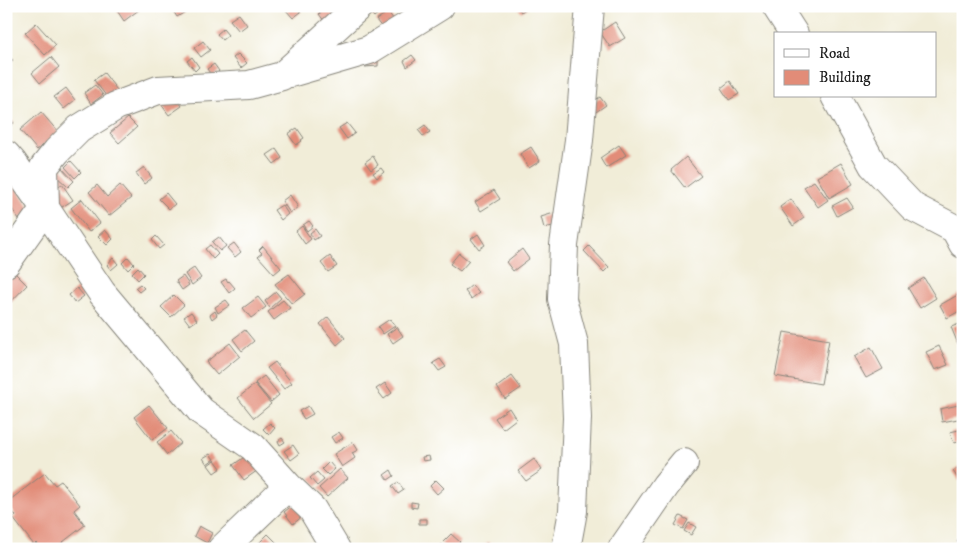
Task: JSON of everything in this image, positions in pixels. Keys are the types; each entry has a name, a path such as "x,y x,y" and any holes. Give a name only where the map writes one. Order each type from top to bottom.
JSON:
{"street":[{"path":"282,76 359,6"},
{"path":"6,263 45,208 44,166 79,129 116,106 158,90 249,85 369,50 440,6"},
{"path":"566,549 573,511 577,418 574,344 562,299 564,245 579,140 590,6"},
{"path":"776,6 793,32"},
{"path":"836,98 873,165 913,208 956,229 963,244"},
{"path":"6,155 45,208 102,293 201,411 253,447 288,486 312,509 336,549"},
{"path":"626,548 666,485 684,463"},
{"path":"222,549 288,486"}],"building":[{"path":"114,6 138,6 140,9 124,21"},
{"path":"170,6 182,6 185,12 177,17"},
{"path":"288,6 296,6 301,12 293,18 285,9"},
{"path":"370,6 384,6 385,8 374,17 367,9"},
{"path":"517,6 530,6 521,12"},
{"path":"328,7 336,18 327,25 319,14"},
{"path":"388,12 394,20 383,29 376,20"},
{"path":"239,14 247,25 239,31 230,20"},
{"path":"615,22 625,38 610,47 600,32"},
{"path":"36,23 56,45 45,55 25,33"},
{"path":"223,29 228,35 222,40 217,34"},
{"path":"203,41 210,50 201,57 194,48"},
{"path":"6,53 13,60 6,66"},
{"path":"238,54 247,63 241,68 233,58"},
{"path":"412,55 416,60 407,67 404,61"},
{"path":"378,56 378,66 365,67 365,57"},
{"path":"51,57 59,67 40,83 32,73"},
{"path":"192,57 199,67 195,71 187,61"},
{"path":"214,64 219,71 213,77 207,69"},
{"path":"104,73 117,90 107,97 94,80"},
{"path":"730,81 739,94 729,100 721,88"},
{"path":"95,85 103,95 91,104 84,93"},
{"path":"66,88 75,100 64,109 54,97"},
{"path":"174,95 182,106 169,115 161,104"},
{"path":"600,97 606,105 593,114 587,105"},
{"path":"6,100 12,107 6,112"},
{"path":"41,112 59,133 37,150 20,130"},
{"path":"6,114 14,123 6,129"},
{"path":"128,118 137,127 119,143 110,133"},
{"path":"347,123 355,133 347,139 339,128"},
{"path":"425,125 430,132 423,136 418,130"},
{"path":"297,128 304,138 296,145 288,134"},
{"path":"619,145 626,155 606,168 600,158"},
{"path":"531,147 540,161 529,168 520,154"},
{"path":"276,149 282,158 274,164 267,155"},
{"path":"373,156 378,165 371,170 365,162"},
{"path":"686,157 701,176 685,188 671,170"},
{"path":"71,161 81,172 75,178 65,167"},
{"path":"841,163 853,184 829,198 817,177"},
{"path":"61,167 74,181 68,187 54,174"},
{"path":"144,167 152,178 144,184 136,173"},
{"path":"381,168 384,172 377,178 373,173"},
{"path":"814,181 828,200 818,207 804,187"},
{"path":"13,182 31,210 19,219 6,200 6,187"},
{"path":"62,184 73,200 59,209 48,193"},
{"path":"97,185 107,197 120,185 131,198 109,216 89,192"},
{"path":"494,190 500,199 481,211 475,202"},
{"path":"166,193 175,204 169,209 159,199"},
{"path":"290,195 298,207 290,213 282,201"},
{"path":"847,198 853,207 837,216 832,206"},
{"path":"82,199 100,223 89,232 71,208"},
{"path":"791,199 804,218 793,226 780,207"},
{"path":"282,205 288,214 281,220 274,210"},
{"path":"554,213 557,225 544,228 541,217"},
{"path":"309,221 313,226 307,231 303,225"},
{"path":"302,226 311,239 305,244 296,231"},
{"path":"315,229 320,236 314,240 310,233"},
{"path":"105,230 113,239 107,245 98,236"},
{"path":"478,234 485,245 479,249 471,239"},
{"path":"156,236 164,245 159,249 152,240"},
{"path":"219,237 226,246 220,251 212,242"},
{"path":"234,243 241,252 235,257 227,248"},
{"path":"210,245 218,254 213,259 205,249"},
{"path":"263,246 281,268 274,274 258,256 262,253 259,250"},
{"path":"589,246 609,267 604,272 584,251"},
{"path":"522,249 529,259 513,271 506,262"},
{"path":"459,253 469,261 460,271 450,264"},
{"path":"330,256 337,266 328,272 321,263"},
{"path":"128,257 134,264 128,270 122,263"},
{"path":"113,258 118,264 111,270 107,265"},
{"path":"138,267 144,274 138,280 132,273"},
{"path":"194,268 201,278 192,285 185,274"},
{"path":"14,272 27,285 6,307 6,280"},
{"path":"289,274 305,294 292,304 275,284"},
{"path":"183,276 189,285 182,290 176,281"},
{"path":"924,278 936,298 920,308 908,288"},
{"path":"226,279 235,288 229,293 221,282"},
{"path":"140,284 144,288 139,292 135,288"},
{"path":"472,285 479,293 471,299 465,291"},
{"path":"77,288 84,296 75,303 69,295"},
{"path":"276,292 281,298 270,308 265,301"},
{"path":"963,292 963,309 947,318 940,305"},
{"path":"174,295 184,305 171,317 161,307"},
{"path":"258,297 266,307 251,318 243,308"},
{"path":"226,300 230,305 218,313 215,307"},
{"path":"283,300 290,308 274,320 268,312"},
{"path":"215,311 217,315 212,319 210,315"},
{"path":"191,312 197,320 190,325 184,317"},
{"path":"328,317 345,338 337,345 320,324"},
{"path":"390,319 395,326 383,334 378,327"},
{"path":"962,323 963,342 958,344 951,327"},
{"path":"397,327 403,336 393,343 387,334"},
{"path":"245,330 254,341 242,351 233,339"},
{"path":"784,332 829,340 821,384 775,376"},
{"path":"230,343 240,356 217,375 206,362"},
{"path":"939,346 948,365 935,370 926,352"},
{"path":"871,347 883,369 866,378 854,357"},
{"path":"440,359 446,367 439,371 433,363"},
{"path":"275,362 292,383 284,389 267,368"},
{"path":"264,376 279,395 271,402 255,383"},
{"path":"512,376 521,388 505,399 497,387"},
{"path":"385,383 392,393 384,399 376,389"},
{"path":"255,384 271,404 254,418 238,398"},
{"path":"963,404 963,418 942,422 940,409"},
{"path":"149,405 168,428 152,440 134,417"},
{"path":"308,406 313,414 304,419 299,411"},
{"path":"509,408 516,419 503,429 495,418"},
{"path":"270,423 275,428 269,435 263,429"},
{"path":"963,429 963,441 954,443 950,432"},
{"path":"171,431 181,443 167,455 157,442"},
{"path":"339,432 343,438 335,443 331,437"},
{"path":"282,438 285,442 280,445 278,441"},
{"path":"353,442 358,450 352,453 355,458 342,467 334,454"},
{"path":"293,445 299,454 291,460 284,451"},
{"path":"250,453 261,468 244,480 233,465"},
{"path":"210,454 214,459 207,464 203,458"},
{"path":"429,456 430,460 423,461 422,457"},
{"path":"534,459 542,470 526,481 518,471"},
{"path":"215,460 221,468 214,473 208,465"},
{"path":"329,462 335,469 328,475 322,469"},
{"path":"962,465 963,478 959,480 953,471"},
{"path":"340,469 348,478 327,497 319,488"},
{"path":"391,470 394,476 388,480 384,475"},
{"path":"317,472 324,480 317,486 310,478"},
{"path":"45,473 55,485 61,481 80,505 74,510 85,525 54,549 41,549 36,543 34,545 13,518 16,516 6,503"},
{"path":"436,480 444,488 437,494 430,486"},
{"path":"398,482 404,490 398,494 392,486"},
{"path":"411,502 418,503 417,508 411,507"},
{"path":"294,504 303,516 293,524 284,512"},
{"path":"680,516 688,520 683,529 675,525"},
{"path":"419,519 427,519 427,524 419,524"},
{"path":"689,523 696,527 691,535 684,531"},
{"path":"199,526 212,533 207,543 194,536"},
{"path":"268,534 277,543 272,549 265,549 259,543"},
{"path":"451,534 460,542 454,549 447,549 441,544"},
{"path":"963,538 963,549 961,549 957,541"},
{"path":"488,542 495,549 481,549"}]}
